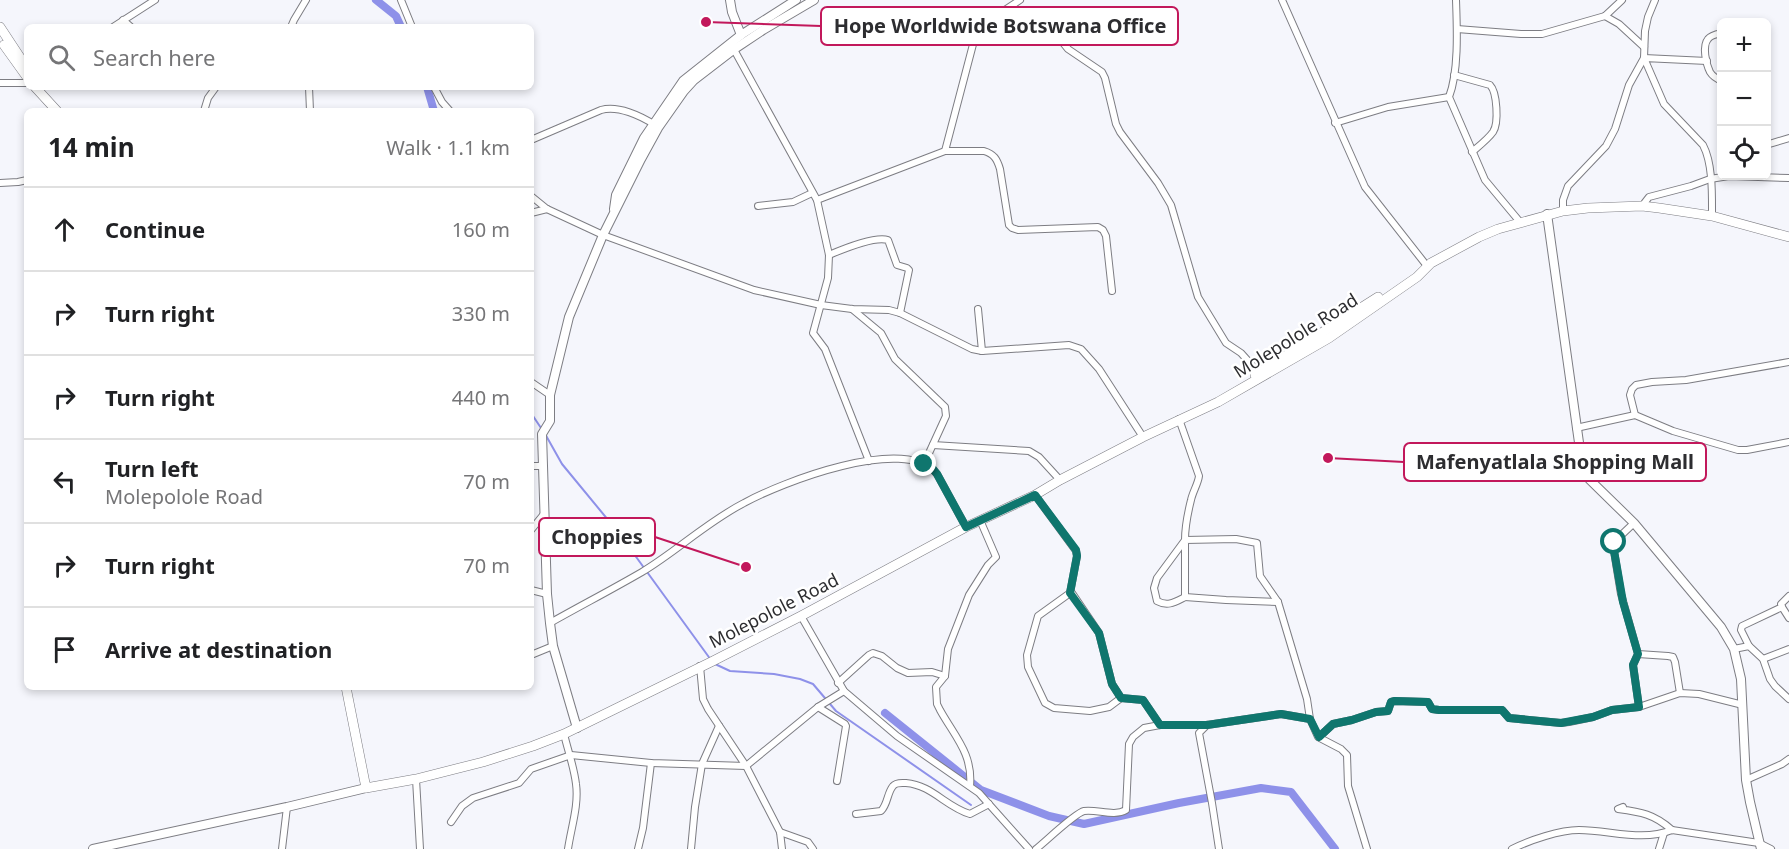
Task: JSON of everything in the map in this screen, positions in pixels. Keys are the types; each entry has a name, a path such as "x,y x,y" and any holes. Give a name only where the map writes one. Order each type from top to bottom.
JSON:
{"main road":[{"path":"0,27 24,63"},
{"path":"0,38 24,73"},
{"path":"38,90 54,108"},
{"path":"45,90 61,108"},
{"name":"Molepolole Road","path":"1179,420 1190,411 1259,373 1414,272 1479,237 1520,222 1563,211 1642,206 1712,216 1789,237"},
{"name":"Molepolole Road","path":"366,788 416,779 512,754 577,728 801,616 966,527 1035,495 1143,437 1218,402 1329,338 1417,277 1425,268"},
{"path":"347,690 366,788"}],"street":[{"path":"117,24 155,0"},
{"path":"292,24 306,0"},
{"path":"401,0 411,24"},
{"path":"730,0 741,35"},
{"path":"732,47 741,35 792,3 814,0"},
{"path":"945,151 976,33 982,25 1020,0"},
{"path":"1282,0 1365,187 1425,268"},
{"path":"1456,0 1454,84 1449,97 1485,180 1520,222"},
{"path":"1457,29 1542,34 1605,16 1622,0"},
{"path":"1655,0 1648,17 1644,58 1664,104 1707,152 1712,192 1712,216"},
{"path":"577,728 553,646 550,623 542,434 550,421 550,395 569,316 603,235 656,126 689,85 732,47 792,3"},
{"path":"1605,16 1619,24 1644,47"},
{"path":"123,20 128,24"},
{"path":"1051,28 1068,49 1102,72 1120,132 1158,183 1171,205 1198,297 1226,343 1240,353 1259,373"},
{"path":"1717,35 1707,40 1705,46 1710,72 1717,79"},
{"path":"732,47 817,200 829,255 828,278 813,333 825,349 869,461"},
{"path":"1644,58 1707,61"},
{"path":"1563,211 1563,200 1568,186 1601,152 1610,139 1629,85 1644,58"},
{"path":"1454,75 1490,85 1496,94 1495,127 1472,152"},
{"path":"0,84 24,83"},
{"path":"205,108 214,90"},
{"path":"309,90 310,108"},
{"path":"436,90 447,108"},
{"path":"1335,123 1388,107 1449,97"},
{"path":"534,139 609,108 628,112 656,126"},
{"path":"1771,144 1789,138"},
{"path":"817,200 945,151 984,151 993,155 1000,168 1008,222 1012,228 1018,230 1092,226 1103,230 1106,236 1112,291"},
{"path":"1771,177 1789,178"},
{"path":"1642,206 1649,197 1717,178"},
{"path":"0,183 24,181"},
{"path":"758,206 793,202 812,193"},
{"path":"534,198 547,209 603,235 754,290 821,305 884,310 900,314 972,349 982,351 1069,345 1081,349 1099,369 1143,437"},
{"path":"534,212 547,209"},
{"path":"1547,214 1580,456 1585,473 1634,523 1721,627 1734,649 1742,678 1746,780 1760,846"},
{"path":"829,255 875,239 888,240 897,265 909,270 900,314"},
{"path":"852,309 881,333 895,359 945,407 946,416 924,464"},
{"path":"978,309 982,351"},
{"path":"1635,415 1630,395 1636,386 1652,382 1686,380 1789,362"},
{"path":"534,384 550,395"},
{"path":"1576,428 1635,415 1672,431 1738,450 1789,442"},
{"path":"1179,420 1199,476 1191,499 1185,540 1185,597"},
{"path":"933,445 1029,452 1039,457 1060,480"},
{"path":"550,623 643,571 744,502 808,475 869,461 907,459 924,464 937,474 966,527"},
{"path":"534,466 543,466"},
{"path":"1035,495 1076,550 1077,556 1070,593 1038,616 1028,655 1028,667 1045,703 1054,708 1090,711 1109,707 1121,698 1143,700 1160,725"},
{"path":"534,526 544,513"},
{"path":"970,786 971,776 965,751 937,704 936,687 945,676 948,649 969,595 988,565 996,557 980,520"},
{"path":"1634,523 1613,545 1623,602 1638,654 1633,665 1639,707"},
{"path":"1185,540 1236,538 1257,543 1260,576 1278,602 1307,699 1310,719 1319,737 1341,748 1347,755 1348,789 1367,849"},
{"path":"1185,540 1157,578 1154,588 1157,601 1165,605 1185,597 1278,602"},
{"path":"534,591 547,594"},
{"path":"1070,593 1099,633 1112,684 1121,698"},
{"path":"1789,596 1781,604 1789,618"},
{"path":"1782,607 1742,626 1741,630 1749,646 1763,659 1770,679 1789,699"},
{"path":"801,616 844,691 897,736 970,786 1029,849"},
{"path":"534,654 553,646"},
{"path":"1734,649 1749,646"},
{"path":"1763,659 1789,649"},
{"path":"838,683 873,653 882,656 897,668 908,673 932,672 945,676"},
{"path":"1638,654 1673,657 1680,693"},
{"path":"700,666 703,699 746,765 780,832 782,849"},
{"path":"451,822 462,806 473,798 519,783 531,769 571,755 651,763 746,765 818,707 844,691"},
{"path":"1319,737 1333,724 1388,711 1391,702 1395,701 1428,702 1432,709 1439,710 1502,710 1509,718 1561,723 1593,717 1612,710 1639,707 1680,693 1699,694 1743,705"},
{"path":"818,707 846,726 837,782"},
{"path":"1036,849 1080,812 1095,810 1121,813 1125,810 1129,744 1132,737 1144,728 1160,725 1207,725 1281,714 1310,719"},
{"path":"1207,725 1199,733 1218,849"},
{"path":"691,849 702,764 719,726"},
{"path":"564,734 571,755 576,794 568,849"},
{"path":"1746,780 1789,759"},
{"path":"638,849 643,828 651,763"},
{"path":"416,779 420,849"},
{"path":"856,814 881,812 886,807 894,784 902,783 927,788 959,810 970,814 989,804"},
{"path":"93,849 366,788"},
{"path":"283,847 287,807"},
{"path":"1623,807 1618,809 1641,812 1659,819 1672,830 1771,849"},
{"path":"1512,849 1564,831 1640,835 1672,830"},
{"path":"780,832 808,842 813,849"},
{"path":"1659,849 1664,833"}],"waterway":[{"path":"376,0 396,16 400,24"},
{"path":"428,90 433,108"},
{"path":"534,418 541,428"},
{"path":"544,432 562,464 618,532 711,660"},
{"path":"715,664 730,671 774,674 813,684 836,711 971,805"},
{"path":"885,713 981,790 1049,816 1084,824 1261,788 1291,792 1335,849"}],"place":[{"name":"Hope Worldwide Botswana Office","path":"706,22"},
{"name":"Mafenyatlala Shopping Mall","path":"1328,458"},
{"name":"Choppies","path":"746,567"}],"route":[{"path":"924,464 937,474 966,527 1035,495 1076,550 1077,556 1070,593 1099,633 1113,688 1121,698 1143,700 1160,725 1207,725 1287,714 1310,719 1319,737 1333,724 1388,711 1391,702 1395,701 1428,702 1432,709 1446,711 1502,710 1509,718 1561,723 1593,717 1612,710 1639,707 1633,665 1638,654 1621,594 1614,542"}]}
